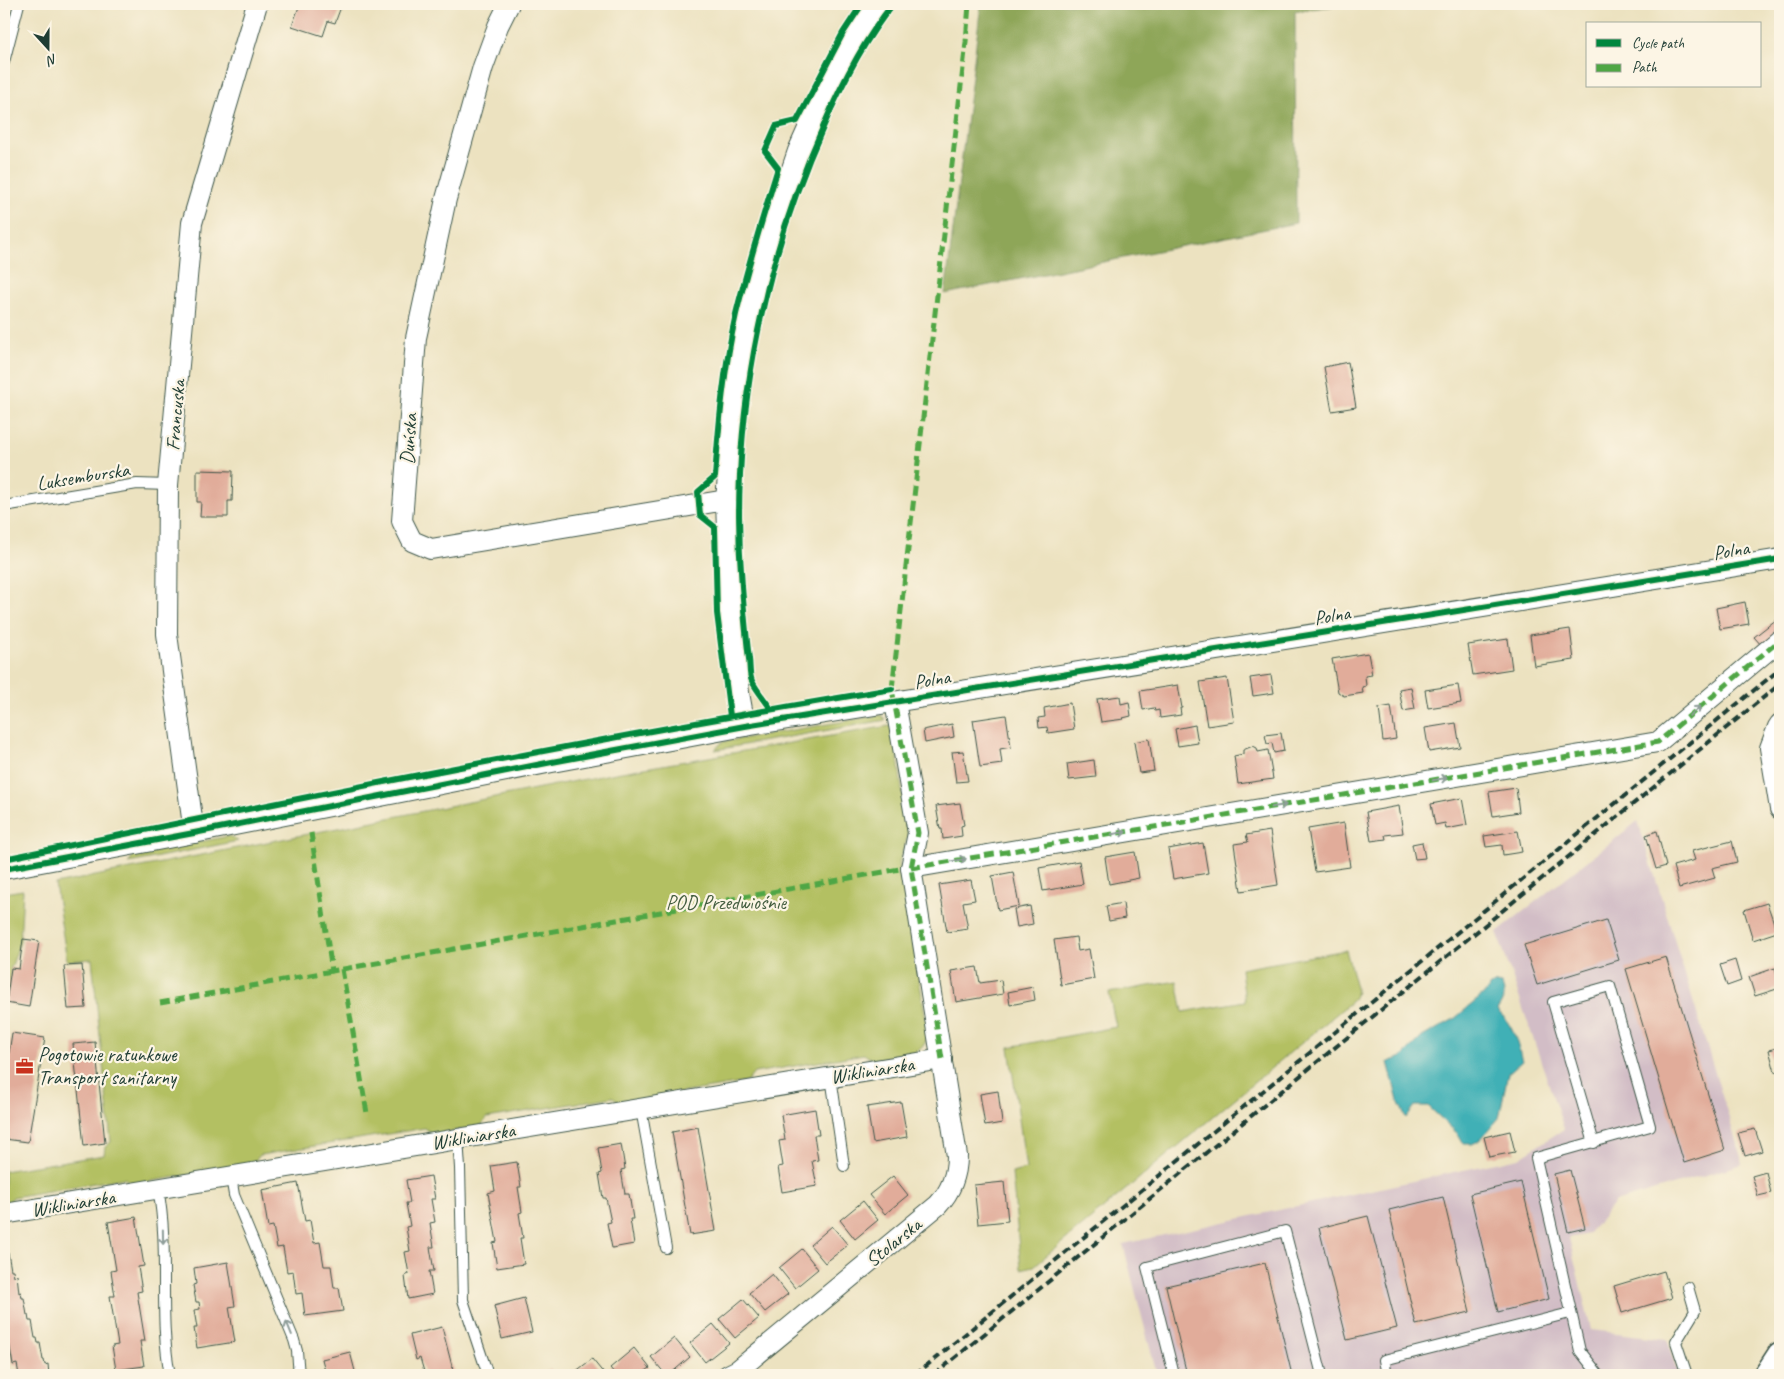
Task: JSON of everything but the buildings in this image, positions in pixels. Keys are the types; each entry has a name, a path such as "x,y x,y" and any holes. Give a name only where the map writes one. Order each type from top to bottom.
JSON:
{"street":[{"name":"Francuska","path":"194,833 167,634 168,485 192,223 257,4"},
{"name":"Duńska","path":"509,4 498,26 483,67 446,199 416,338 402,522 412,541 431,549 726,500"},
{"path":"745,726 739,694 729,593 726,500 734,404 748,316 771,231 798,151 829,82 877,4"},
{"name":"Polna","path":"4,869 745,726 1780,558"},
{"path":"911,868 1658,742 1780,640"},
{"name":"Polna","path":"895,702 918,833 911,868 942,1059"},
{"path":"1780,724 1770,748 1780,809"},
{"name":"Wikliniarska","path":"4,1214 942,1059"},
{"name":"Stolarska","path":"728,1375 738,1370 945,1198 954,1179 957,1156 942,1059"},
{"path":"1767,1375 1780,1355"}],"lane":[{"path":"4,62 19,4"},
{"name":"Luksemburska","path":"4,506 137,484 168,485"},
{"path":"1594,1143 1553,1002 1610,986 1650,1126 1594,1143 1536,1158 1580,1351 1599,1375"},
{"path":"831,1076 844,1166"},
{"path":"641,1109 666,1248"},
{"path":"458,1138 463,1300 488,1375"},
{"path":"231,1178 234,1195 294,1340 299,1375"},
{"path":"158,1189 162,1210 164,1326 170,1375"},
{"path":"1174,1375 1147,1267 1285,1230 1322,1375"},
{"path":"1687,1375 1676,1342 1695,1311 1688,1287"},
{"path":"1386,1375 1384,1360 1570,1313"}],"shaded area":[{"path":"1638,821 1743,1164 1615,1202 1588,1234 1569,1238 1591,1330 1667,1339 1678,1375 1157,1375 1123,1244 1519,1158 1564,1129 1497,932"}],"green space":[{"path":"981,4 1352,4 1295,11 1296,223 945,294"},
{"path":"881,715 886,720 715,750 722,742"},
{"name":"POD Przedwiośnie","path":"889,726 894,727 908,836 899,862 928,1031 924,1045 916,1052 872,1060 864,1054 754,1073 747,1082 620,1103 613,1097 487,1118 481,1126 433,1135 425,1128 260,1155 252,1165 133,1184 124,1178 13,1197 7,1206 4,1206 4,1171 104,1155 105,1147 111,1142 92,959 67,961 55,884 616,773"},
{"path":"229,836 238,841 129,863 133,855"},
{"path":"23,890 20,942 11,968 8,989 4,988 4,893"},
{"path":"1346,950 1357,991 1352,1001 1034,1266 1021,1269 1012,1173 1026,1169 1009,1047 1116,1027 1109,993 1177,981 1183,1012 1245,1001 1241,969"}],"water":[{"path":"1496,983 1501,984 1504,994 1497,1010 1511,1027 1522,1061 1508,1073 1499,1118 1479,1141 1472,1144 1464,1144 1459,1135 1428,1106 1415,1106 1406,1118 1398,1101 1388,1062 1402,1057 1422,1037 1454,1019"}],"railway":[{"path":"915,1375 1780,669"},
{"path":"934,1375 1780,684"}],"marked path":[{"path":"942,1059 911,868 918,833 892,689 969,4"},
{"path":"911,868 1658,742 1780,640"},
{"path":"311,833 332,971 900,869"},
{"path":"342,969 367,1113"},
{"path":"160,1003 332,971"}],"cycle path":[{"path":"730,716 717,613 715,527 700,515 698,492 715,477 728,354 736,314 778,168 765,151 776,126 797,121 843,33 862,4"},
{"path":"771,709 750,676 739,528 740,469 745,410 754,351 782,236 824,125 838,93 863,47 893,4"},
{"path":"4,869 745,726 1780,559"},
{"path":"4,859 558,748 892,689"}],"place":[{"name":"Pogotowie ratunkowe Transport sanitarny","path":"24,1066"}]}
